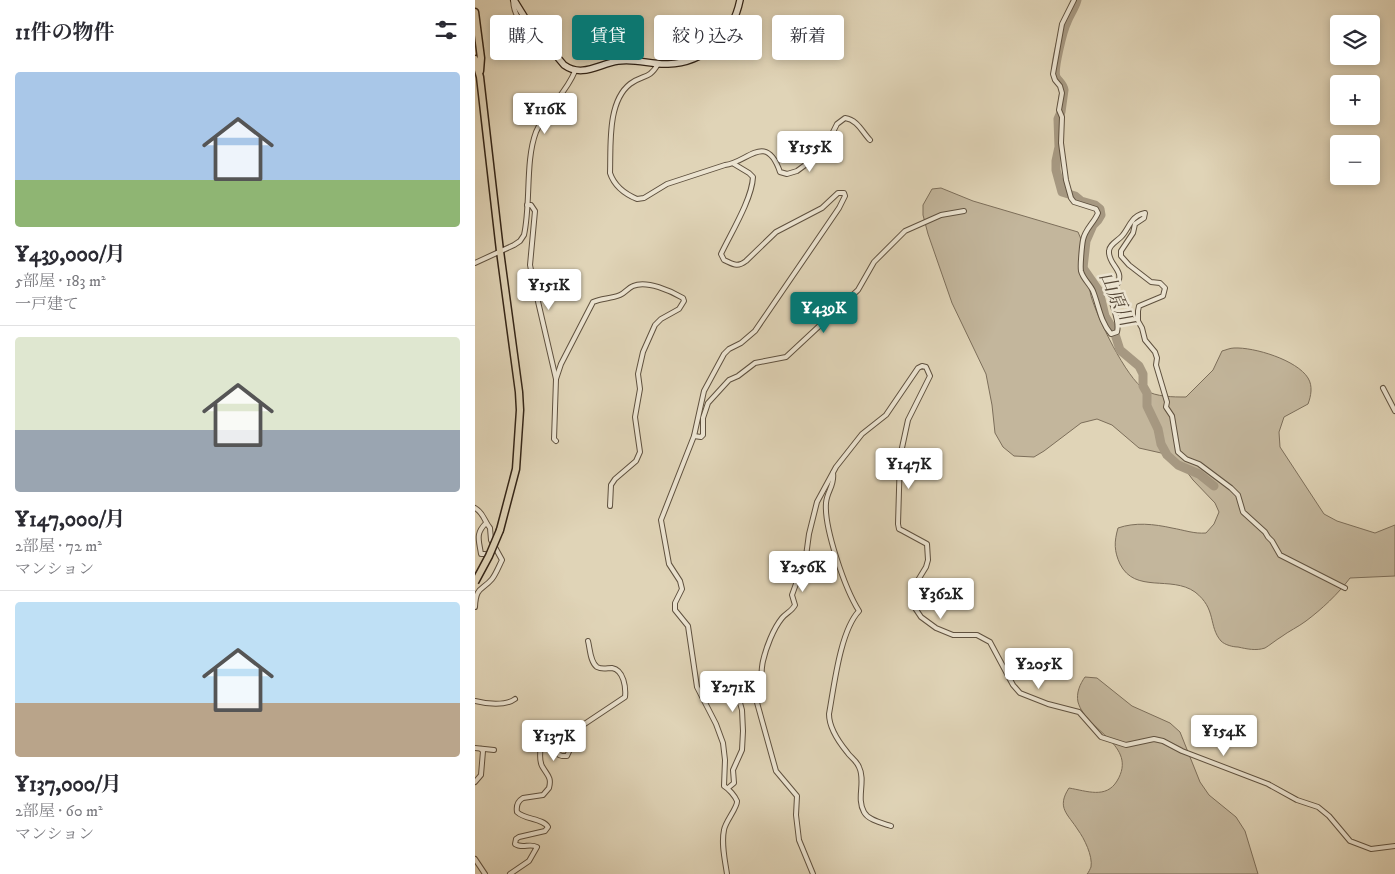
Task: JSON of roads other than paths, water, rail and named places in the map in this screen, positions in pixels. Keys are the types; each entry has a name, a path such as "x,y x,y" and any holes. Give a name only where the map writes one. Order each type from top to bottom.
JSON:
{"main road":[{"path":"475,12 481,58 479,77"},
{"path":"475,59 479,77 520,410 516,469 500,530 475,582"}],"street":[{"path":"514,0 563,65 575,71 587,71 620,61 658,64 680,63 695,58 714,47 730,29 740,0"},
{"path":"1074,0 1062,24 1053,74 1062,94 1059,110 1062,118 1061,143 1066,180 1071,198 1074,202 1096,209 1098,213 1096,219 1089,225 1083,240 1081,269 1083,276 1093,289 1104,323 1111,334 1117,332 1118,326 1110,291 1112,286 1119,283 1121,278 1119,271 1110,258 1109,250 1125,233 1131,222 1142,213 1145,213 1144,218 1135,224 1133,233 1121,251 1121,256 1136,271 1151,282 1160,283 1165,288 1163,296 1139,306 1137,311 1138,322 1142,328 1145,340 1155,352 1157,358 1156,365 1167,402 1166,407 1172,416 1178,452 1187,459 1199,464 1238,495 1243,512 1265,532 1280,555 1345,588"},
{"path":"658,64 653,74 632,82 618,99 613,111 610,173 613,181 630,196 637,199 644,198 667,184 725,165 734,164 747,155 759,151 765,152 776,160 780,172 787,174 797,170 823,152 834,129 840,120 845,118 858,124 870,140"},
{"path":"475,263 520,241 524,235 532,149 536,132 558,97 570,83 575,71"},
{"path":"727,874 724,829 737,805 737,800 728,788 724,786 725,760 723,743 716,724 697,687 689,626 675,610 675,603 682,589 680,581 669,564 661,520 695,436 704,391 724,354 729,349 741,344 755,331 839,208 845,196 843,193 838,193 822,208 776,232 746,261 736,266 724,260 721,254 742,210 753,177 734,164"},
{"path":"527,205 531,205 535,211 530,265 556,379 554,439 556,441"},
{"path":"695,436 701,437 703,435 703,418 708,403 729,380 738,376 755,363 786,358 858,290 874,262 905,231 941,215 964,211"},
{"path":"556,379 561,364 593,302 603,297 609,298 622,294 635,285 643,285 683,298 684,301 679,309 661,319 655,325 643,352 638,374 640,389 635,417 640,452 636,461 615,479 611,486 610,506"},
{"path":"756,699 760,694 760,676 763,660 775,630 781,619 793,609 795,604 792,595 806,556 817,502 833,473 863,434 887,414 918,368 922,366 926,367 930,376 908,420 900,457 901,472 898,515 899,529 927,544 928,560 915,585 913,596 915,608 921,617 936,628 953,635 977,635 985,639 993,646 1013,685 1020,693 1048,704 1079,712 1101,736 1126,745 1155,739 1163,741 1182,751 1268,784 1297,800 1318,807 1329,816 1350,841 1371,849 1395,846"},
{"path":"1383,388 1395,411"},
{"path":"833,473 834,480 826,503 829,530 848,588 859,611 851,618 840,654 829,722 847,752 859,766 863,779 860,798 864,813 868,817 891,826"},
{"path":"475,508 483,513 486,523 490,528 491,540 502,560 492,579 481,588 475,599 475,607"},
{"path":"485,554 481,554 478,535 486,523"},
{"path":"510,874 529,861 537,847 517,846 515,844 516,839 545,831 548,827 545,823 523,816 517,812 520,800 543,795 549,788 550,777 541,764 541,742 545,732 547,730 553,732 559,755 567,756 580,727 625,697 627,689 621,674 615,669 597,667 593,661 589,641"},
{"path":"728,788 734,783 733,770 742,750 742,710 737,692 738,688 742,685 746,687 749,695 756,699 776,771 797,796 796,815 799,840 813,874"},
{"path":"475,701 501,704 511,703 515,699"},
{"path":"475,748 494,750"},
{"path":"475,782 481,774 483,751 481,749"},
{"path":"475,859 485,874"}],"waterway":[{"name":"山原川","path":"1077,0 1063,33 1055,73 1064,90 1061,112 1058,119 1059,147 1056,170 1062,192 1075,196 1081,201 1095,205 1100,209 1101,215 1093,225 1086,241 1083,268 1099,291 1105,316 1114,331 1120,350 1139,366 1143,374 1143,386 1147,393 1147,406 1167,455 1178,465 1199,474 1214,486"}]}
